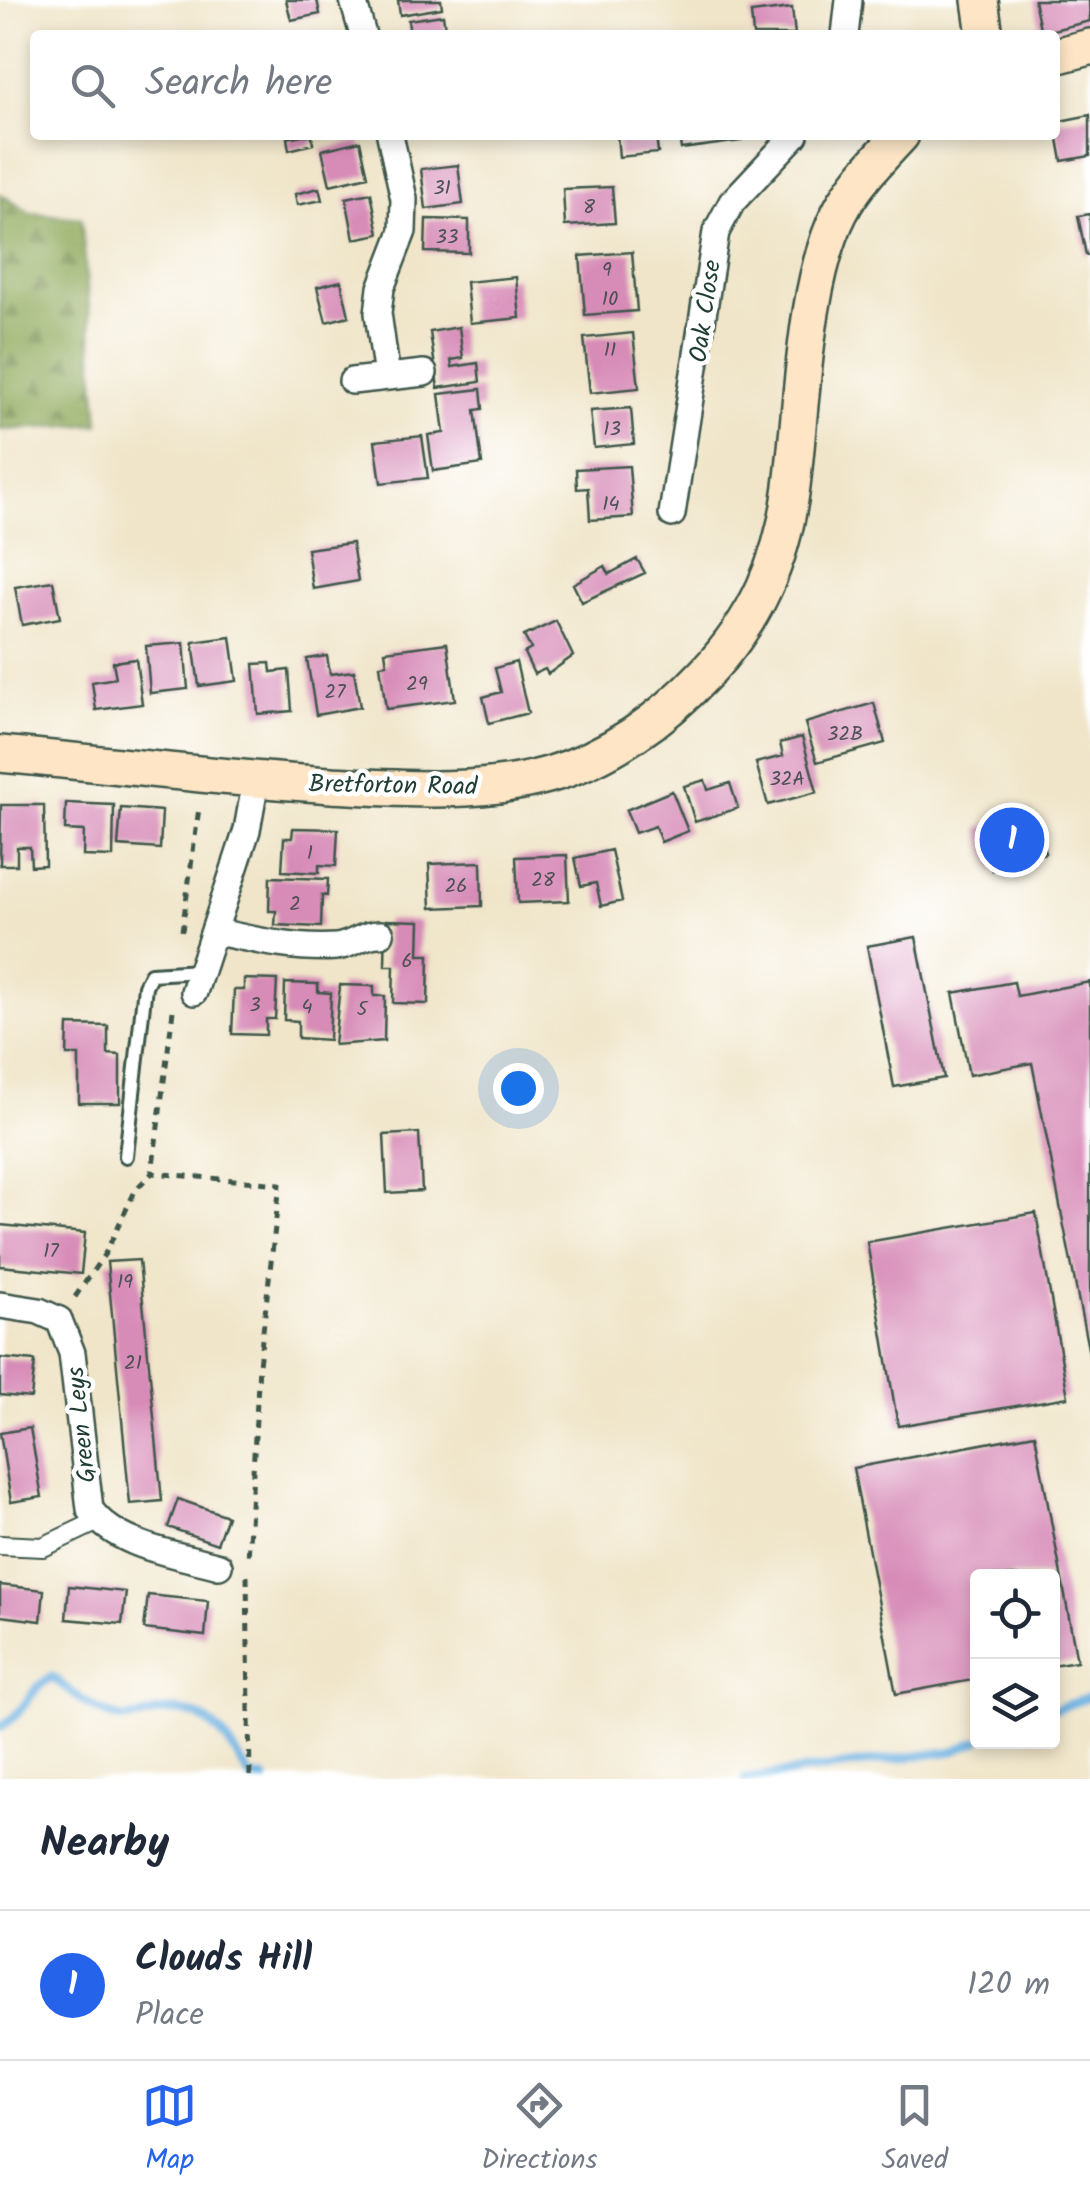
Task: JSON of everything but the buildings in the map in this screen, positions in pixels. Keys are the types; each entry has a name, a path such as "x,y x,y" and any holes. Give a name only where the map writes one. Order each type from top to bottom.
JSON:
{"main road":[{"path":"980,0 983,30"},
{"path":"1060,55 1090,47"},
{"name":"Bretforton Road","path":"0,754 204,776 446,790 548,775 653,722 732,646 766,588 790,504 823,254 848,198 896,140"}],"street":[{"path":"354,0 362,30"},
{"path":"846,30 849,0"},
{"path":"387,377 378,314 381,288 403,232 404,199 391,140"},
{"name":"Oak Close","path":"672,514 716,232 732,202 789,140"},
{"path":"352,381 424,372"},
{"path":"190,977 217,932 247,830 256,780"},
{"path":"217,932 274,944 340,947 368,933 381,934"},
{"path":"0,1305 39,1311 58,1320"},
{"name":"Green Leys","path":"58,1320 72,1352 90,1509 98,1520"},
{"path":"0,1544 42,1546 98,1520 133,1541 219,1566"}],"lane":[{"path":"126,1156 145,986 151,974 190,977"}],"path":[{"path":"58,1320 106,1252 136,1189 152,1173 190,977 204,776"},
{"path":"152,1173 280,1184 260,1365 247,1572 250,1779"}],"green space":[{"path":"0,194 30,213 81,218 99,424 0,430"}],"waterway":[{"path":"0,1727 52,1677 92,1706 119,1718 175,1711 203,1718 224,1737 250,1777 265,1779"},
{"path":"1060,1707 1090,1697"},
{"path":"745,1779 954,1751 970,1744"}],"place":[{"name":"Clouds Hill","path":"1012,840"}]}
